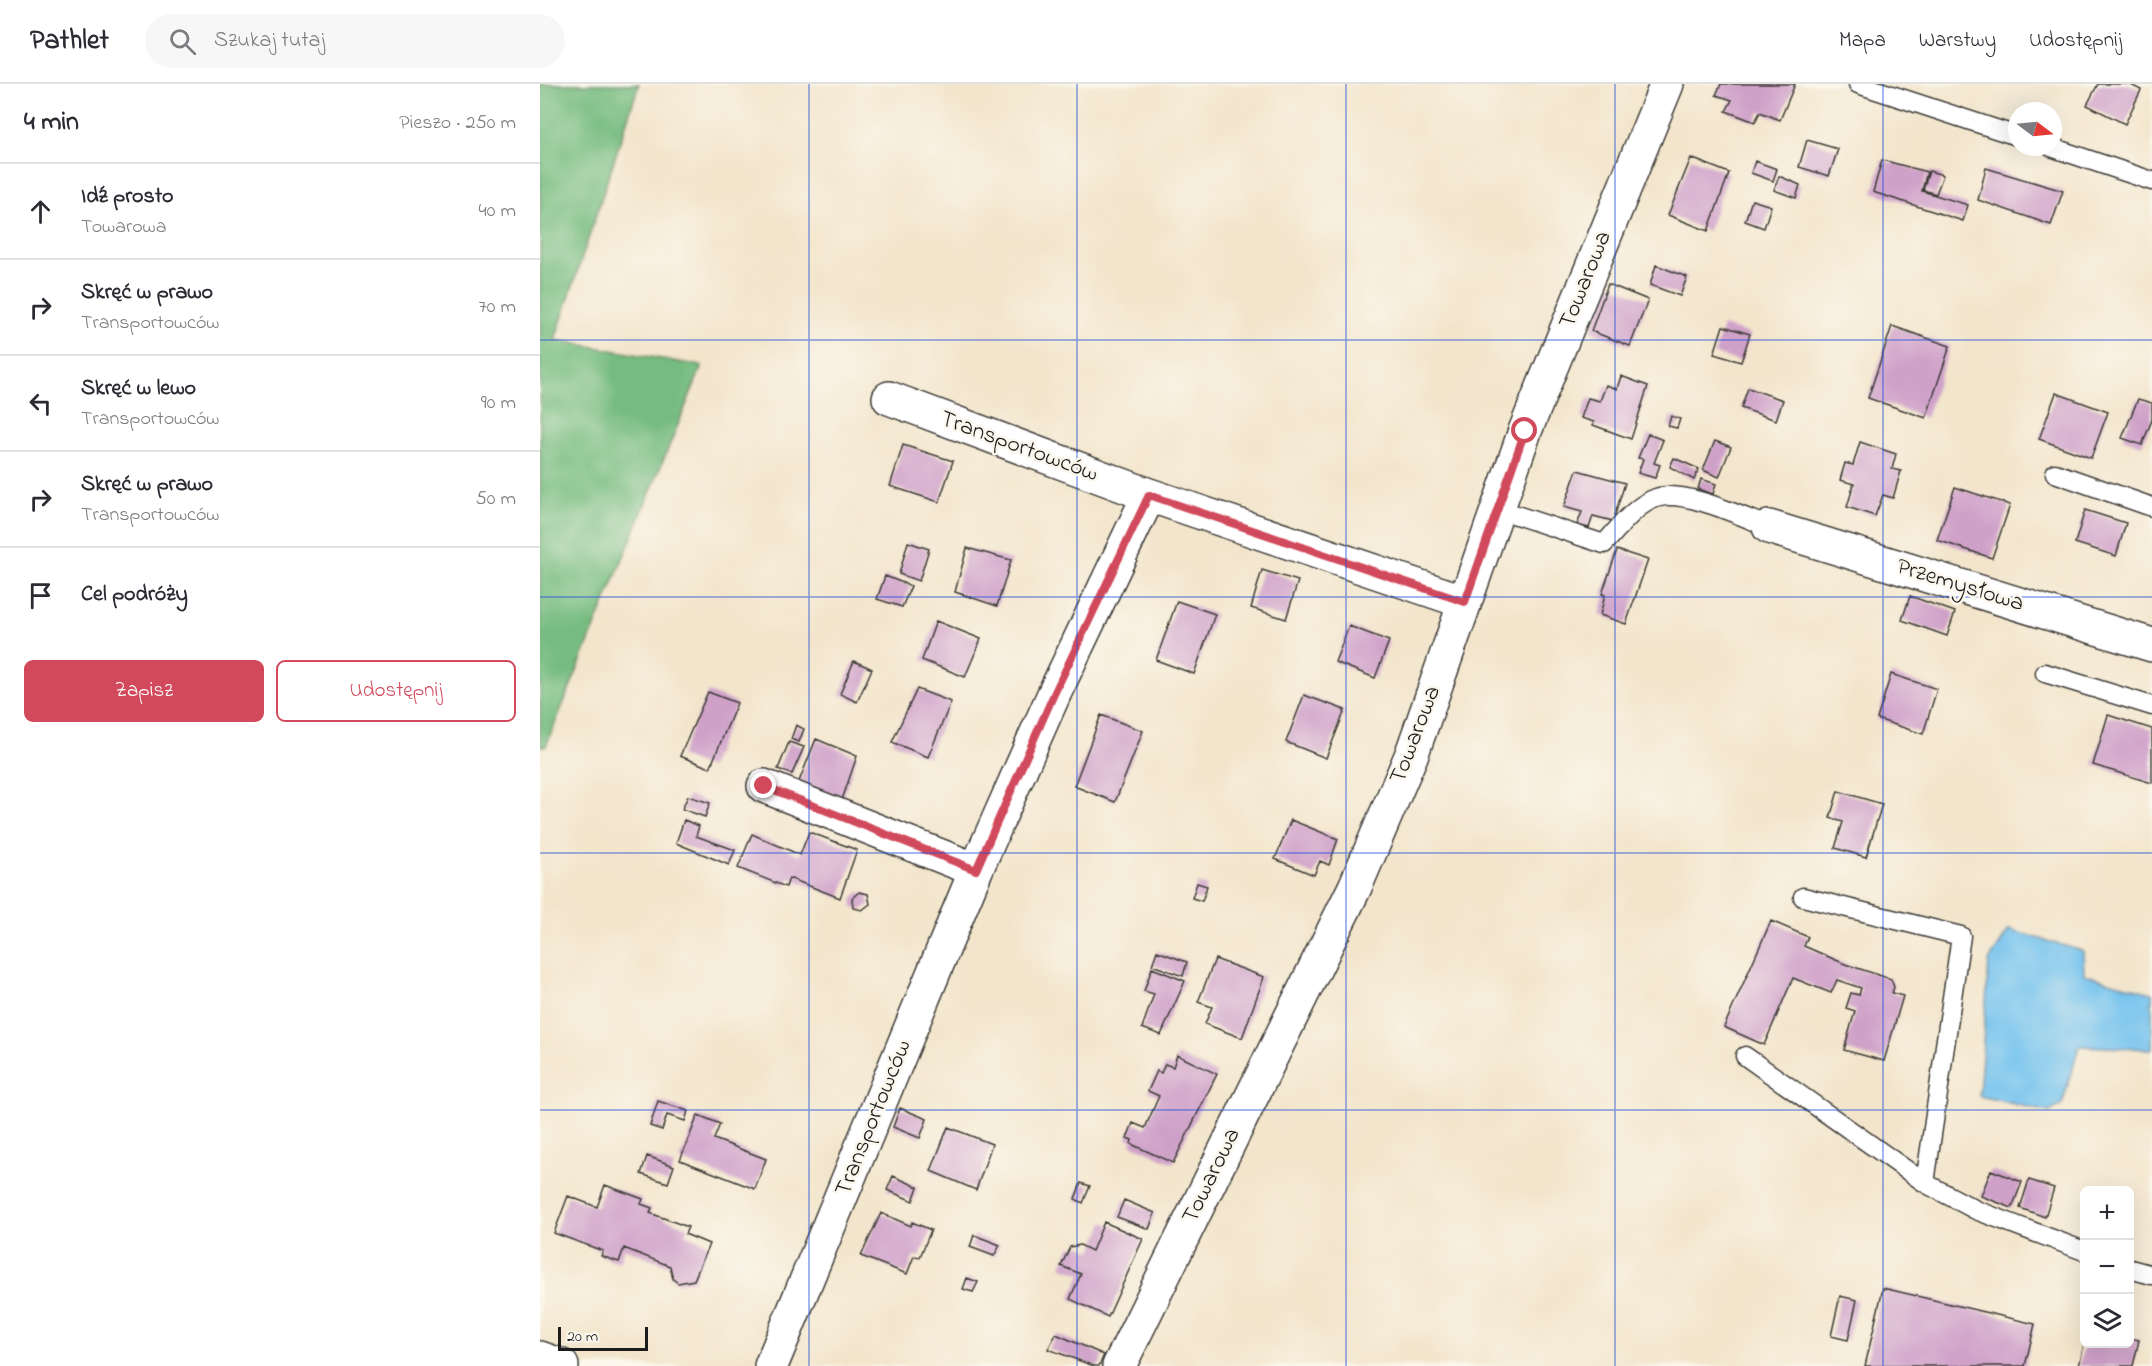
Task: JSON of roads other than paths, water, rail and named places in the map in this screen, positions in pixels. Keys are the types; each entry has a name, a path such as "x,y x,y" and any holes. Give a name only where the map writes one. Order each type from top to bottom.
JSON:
{"street":[{"name":"Towarowa","path":"1119,1366 1355,886 1411,756 1525,431 1667,84"},
{"name":"Transportowców","path":"889,398 1149,495 1465,602"},
{"name":"Transportowców","path":"771,1366 976,870 1054,694 1149,495"},
{"name":"Przemysłowa","path":"1769,526 2152,645"},
{"path":"764,786 976,870"},
{"path":"540,1358 562,1366"}],"lane":[{"path":"1858,84 2008,133"},
{"path":"2062,151 2152,181"},
{"path":"2055,473 2152,507"},
{"path":"1498,509 1604,544 1631,514 1656,498 1675,496 1695,500 1769,526"},
{"path":"2045,673 2152,706"},
{"path":"1803,897 1961,936 1925,1183"},
{"path":"1745,1056 1925,1183 1976,1210 2080,1249"},
{"path":"2134,1270 2152,1275"}],"water":[{"path":"2009,930 2083,951 2084,974 2152,993 2152,1049 2079,1046 2062,1105 2049,1112 1979,1096 1989,961"}]}
